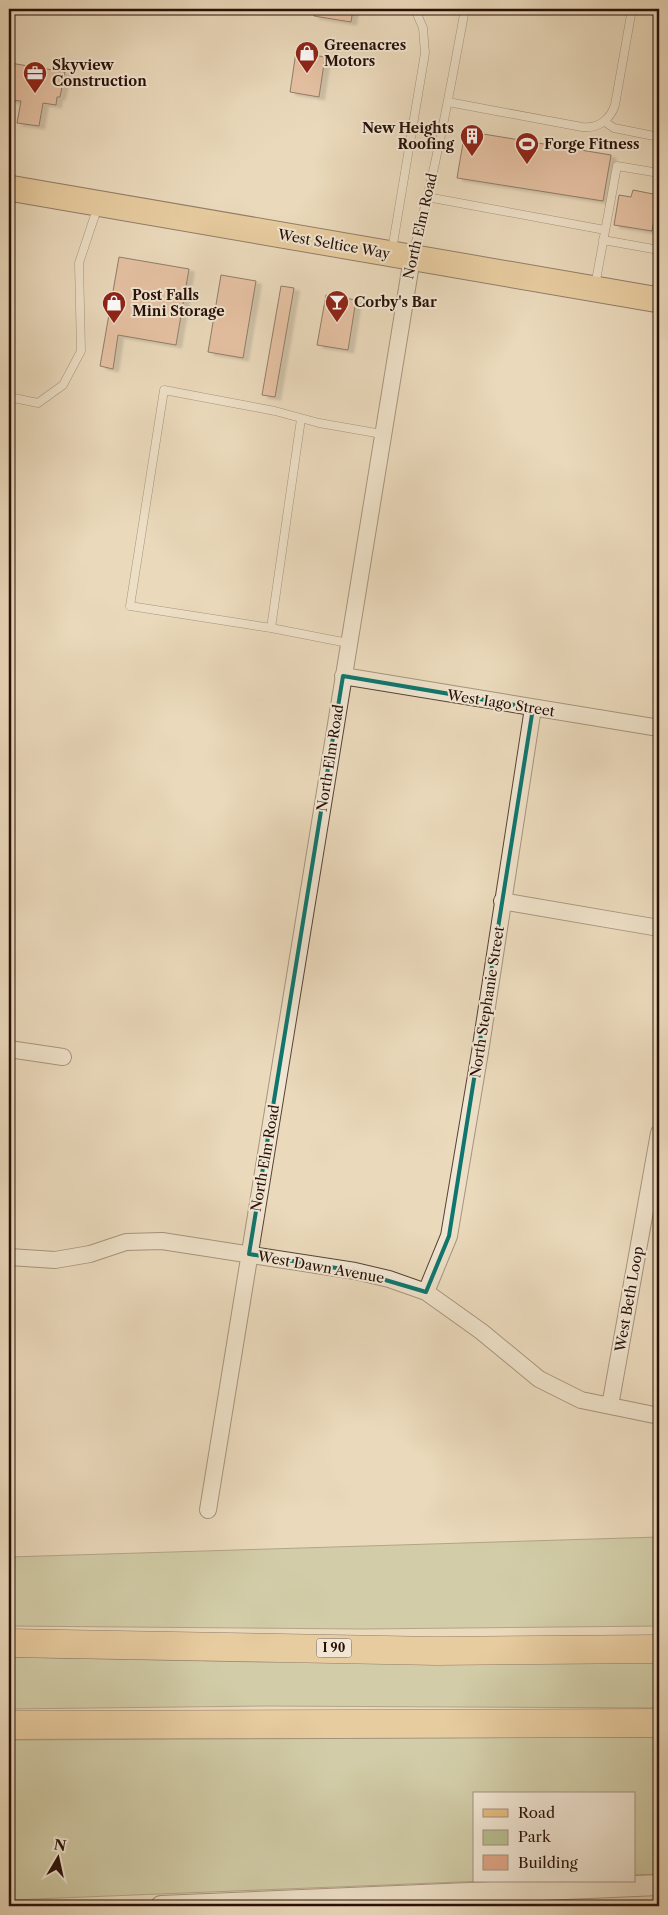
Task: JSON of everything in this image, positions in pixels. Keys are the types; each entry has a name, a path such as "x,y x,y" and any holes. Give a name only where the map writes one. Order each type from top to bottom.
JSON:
{"highway":[{"name":"I 90","path":"9,1643 438,1651 659,1648"},
{"path":"9,1725 659,1723"}],"main road":[{"name":"West Seltice Way","path":"9,188 659,300"}],"street":[{"name":"North Elm Road","path":"208,1510 382,434 401,256"},
{"name":"West Iago Street","path":"343,676 659,728"},
{"name":"North Stephanie Street","path":"426,1292 449,1236 533,708"},
{"path":"502,902 659,928"},
{"path":"9,1048 63,1058"},
{"name":"West Beth Loop","path":"610,1406 659,1133"},
{"name":"West Dawn Avenue","path":"9,1257 55,1260 90,1254 126,1242 162,1241 354,1271 389,1279 426,1292 482,1332 539,1379 581,1400 659,1416"},
{"path":"161,1906 659,1885"}],"lane":[{"path":"401,256 425,54 423,28 415,9"},
{"name":"North Elm Road","path":"401,256 427,197 448,102 465,9"},
{"path":"448,102 582,127 591,128 605,122 612,114 616,105 632,9"},
{"path":"605,122 614,128 659,137"},
{"path":"594,289 616,166 659,173"},
{"path":"427,197 605,230"},
{"path":"9,397 38,404 63,385 81,351 79,263 99,204"},
{"path":"603,240 659,250"},
{"path":"348,643 271,628 130,606 164,390 382,434"},
{"path":"271,628 302,419"}],"highlighted area":[{"path":"343,676 533,708 449,1236 426,1292 355,1271 249,1254"}],"green space":[{"path":"659,1537 659,1626 362,1629 9,1626 9,1557"},
{"path":"659,1656 659,1708 266,1706 9,1709 9,1657 260,1662"},
{"path":"659,1737 659,1874 636,1875 636,1792 473,1792 473,1881 9,1900 9,1740"}],"building":[{"path":"314,9 353,9 351,22 314,16"},
{"name":"Greenacres Motors","path":"296,52 325,57 319,97 290,92"},
{"name":"Skyview Construction","path":"10,63 65,72 60,97 57,97 56,105 43,103 39,126 17,123 21,101 9,100"},
{"path":"465,131 611,155 603,201 457,178"},
{"path":"633,190 658,195 652,231 614,225 619,195 631,197"},
{"path":"119,257 189,269 176,345 118,335 113,369 100,366"},
{"name":"Post Falls Mini Storage","path":"221,275 256,281 243,358 208,352"},
{"path":"281,286 294,288 275,397 262,395"},
{"name":"Corby's Bar","path":"326,295 356,300 348,350 317,345"}],"place":[{"name":"Greenacres Motors","path":"307,74"},
{"name":"Skyview Construction","path":"35,94"},
{"name":"New Heights Roofing","path":"472,157"},
{"name":"Forge Fitness","path":"527,165"},
{"name":"Corby's Bar","path":"337,323"},
{"name":"Post Falls Mini Storage","path":"114,324"}]}
